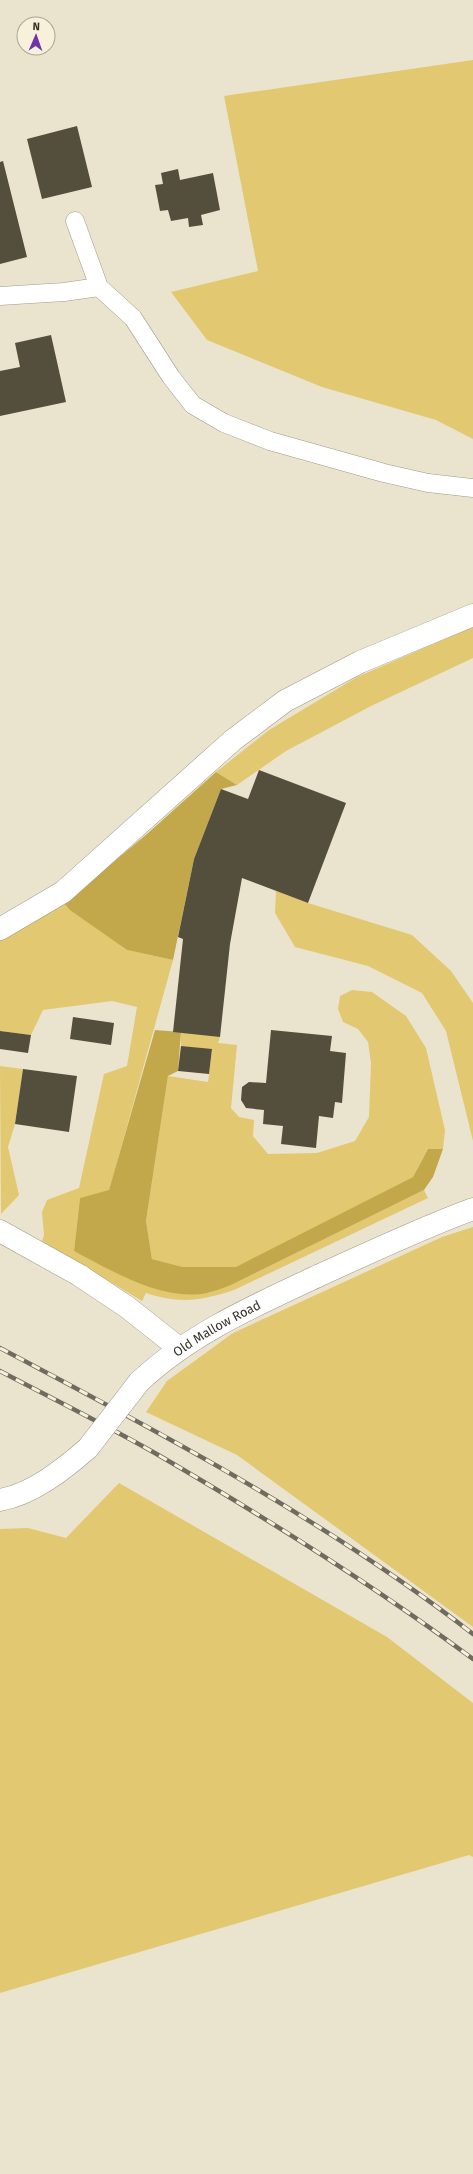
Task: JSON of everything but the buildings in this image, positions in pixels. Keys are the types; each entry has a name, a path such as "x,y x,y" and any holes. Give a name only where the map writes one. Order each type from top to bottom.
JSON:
{"street":[{"path":"0,929 63,892 233,740 285,701 360,662 473,615"},
{"name":"Old Mallow Road","path":"0,1500 10,1498 44,1481 70,1464 88,1448 139,1382 179,1348 245,1310 404,1237 473,1209"},
{"path":"0,1231 79,1275 127,1307 179,1348"}],"lane":[{"path":"75,221 99,287 133,318 171,377 194,405 224,423 270,441 384,473 428,483 473,488"},
{"path":"0,296 64,292 99,287"}],"shaded area":[{"path":"473,60 473,439 436,420 322,387 207,340 171,292 258,271 224,96"},
{"path":"473,627 473,658 371,706 286,751 237,785 216,772 269,730 357,677"},
{"path":"216,772 237,785 221,789 194,859 173,960 127,950 70,910 64,903 147,834"},
{"path":"276,891 308,903 412,935 451,971 473,1003 473,1141 446,1031 422,993 368,966 295,947 275,913"},
{"path":"64,903 127,950 173,960 109,1191 80,1198 74,1251 206,1293 231,1285 424,1190 428,1198 234,1290 200,1299 169,1299 146,1293 142,1301 42,1241 44,1235 42,1212 47,1200 79,1188 104,1074 127,1066 137,1007 112,1001 43,1010 31,1035 0,1031 0,938"},
{"path":"352,990 372,992 406,1016 426,1048 445,1130 443,1149 428,1149 413,1177 236,1268 183,1267 152,1259 146,1221 168,1076 208,1082 212,1050 181,1046 181,1032 220,1037 218,1043 237,1045 231,1108 239,1117 254,1120 253,1136 268,1154 317,1153 355,1141 369,1117 371,1063 368,1042 358,1029 343,1022 338,1009 340,996"},
{"path":"155,1030 181,1032 178,1071 168,1076 146,1221 152,1259 183,1267 236,1267 413,1177 428,1149 443,1149 433,1177 424,1190 231,1285 207,1293 190,1295 156,1289 138,1283 89,1259 74,1251 80,1198 109,1190"},
{"path":"0,1066 23,1069 15,1124 8,1147 19,1195 1,1214"},
{"path":"473,1227 473,1627 237,1455 146,1412 167,1381 233,1333 442,1237"},
{"path":"119,1483 387,1637 473,1703 473,1857 469,1855 0,1993 0,1529 28,1528 66,1538"}],"railway":[{"path":"0,1348 183,1446 243,1481 360,1554 473,1634"},
{"path":"0,1371 140,1445 240,1504 320,1553 473,1659"}]}
